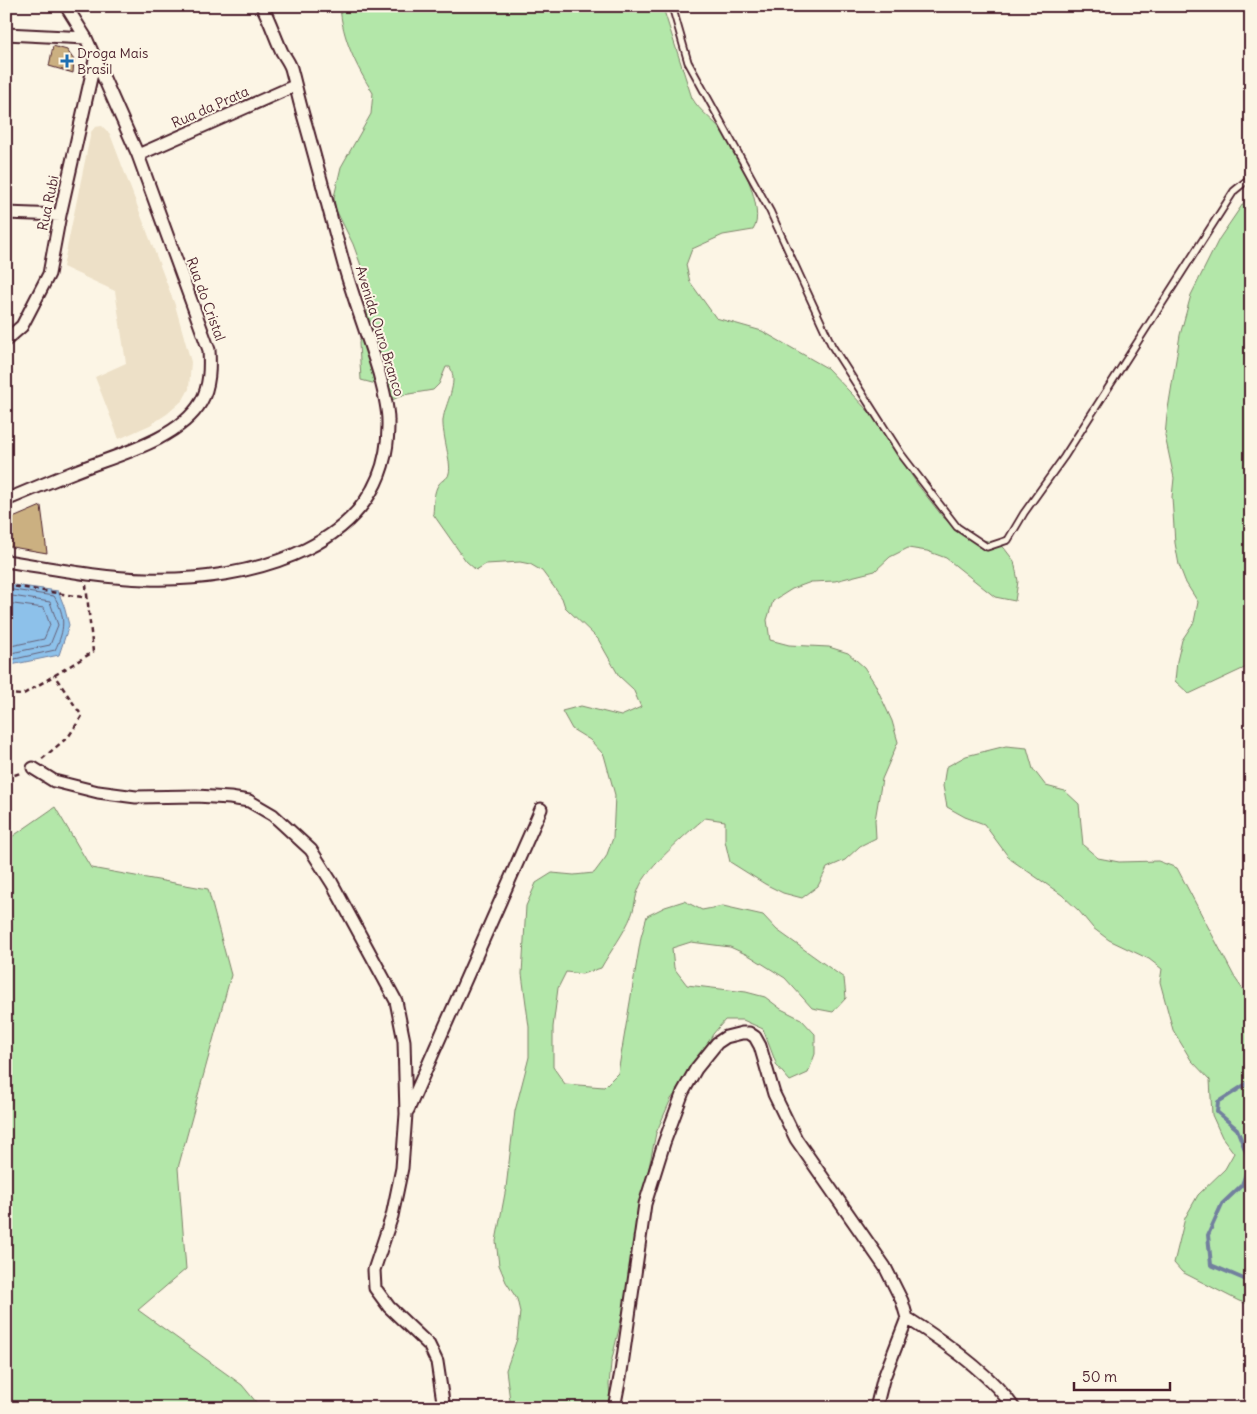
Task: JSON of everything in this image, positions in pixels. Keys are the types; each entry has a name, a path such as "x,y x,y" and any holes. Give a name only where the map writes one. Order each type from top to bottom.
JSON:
{"street":[{"name":"Rua do Cristal","path":"6,500 156,440 191,415 202,401 210,375 209,350 138,156 86,38 66,6"},
{"name":"Avenida Ouro Branco","path":"6,561 102,576 146,579 188,578 227,574 269,564 316,545 338,531 357,513 371,493 382,470 387,446 388,420 385,396 349,282 290,67 262,6"},
{"path":"6,34 86,38"},
{"name":"Rua Rubi","path":"6,340 22,326 49,274 60,215 95,60"},
{"name":"Rua da Prata","path":"138,156 294,86"},
{"path":"6,213 60,215"},
{"path":"33,768 54,781 98,792 136,797 196,796 249,801 273,815 304,844 332,883 396,1001 404,1042 406,1114 402,1168 392,1216 374,1270 375,1288 389,1307 429,1345 437,1362 444,1408"},
{"path":"406,1114 541,809"},
{"path":"614,1408 621,1372 645,1204 683,1092 696,1069 717,1043 726,1037 742,1033 749,1033 758,1042 765,1058 774,1094 796,1139 886,1267 907,1318 936,1336 1003,1392 1014,1408"},
{"path":"876,1408 883,1380 907,1318"}],"lane":[{"path":"672,6 675,22 688,62 770,211 832,346 901,454 940,505 957,527 987,547 1008,540 1024,513 1064,457 1234,191 1251,177"}],"path":[{"path":"6,585 88,598 93,652 22,695 6,694"},
{"path":"6,778 33,768 69,736 82,716 54,675"}],"shaded area":[{"path":"102,126 110,134 175,305 191,362 189,389 183,400 150,425 119,439 95,377 126,363 115,291 63,267 91,132 95,127"}],"green space":[{"path":"340,6 664,6 692,98 730,141 749,181 756,209 756,221 753,230 723,235 692,249 686,265 690,282 716,318 762,331 827,368 871,414 918,485 943,517 962,533 970,537 1001,544 1014,561 1018,581 1015,601 995,597 946,558 927,551 908,548 890,557 875,571 835,581 811,582 792,589 773,601 767,620 770,640 789,645 829,647 848,653 864,667 875,684 892,721 898,742 882,779 875,820 876,838 860,846 845,860 827,868 818,886 802,898 783,893 765,884 730,862 725,841 725,821 705,818 669,851 643,880 629,921 601,968 582,974 566,972 558,988 553,1027 553,1067 565,1084 604,1087 618,1073 641,937 647,916 665,907 684,901 702,910 723,906 763,915 777,930 844,978 846,998 833,1012 812,1008 785,978 750,956 730,947 691,942 672,948 674,968 687,985 746,992 765,997 781,1009 801,1019 815,1034 815,1054 808,1073 790,1081 777,1066 763,1029 743,1020 725,1020 713,1034 690,1075 671,1099 656,1133 642,1202 627,1294 611,1363 609,1385 611,1408 511,1408 506,1370 517,1339 520,1312 517,1299 506,1282 499,1265 496,1241 506,1188 515,1111 529,1057 529,1027 522,974 526,906 536,883 552,873 574,875 594,873 606,857 613,838 615,795 604,755 590,740 572,729 562,711 581,706 621,716 641,707 633,689 619,676 598,639 565,607 562,598 542,571 530,564 520,562 486,564 476,570 466,561 433,514 437,487 447,477 450,469 443,420 453,380 450,367 446,367 439,384 433,390 403,395 392,400 385,397 376,384 361,380 359,343 368,308 367,282 353,244 335,208 334,197 341,167 371,114 373,93 351,51 341,18"},
{"path":"1251,192 1251,665 1189,694 1175,681 1182,640 1194,622 1198,602 1186,583 1179,565 1175,543 1172,497 1174,478 1165,436 1167,415 1180,335 1191,295 1219,239"},
{"path":"1006,746 1027,748 1033,769 1046,786 1065,791 1079,804 1083,845 1098,858 1119,862 1158,861 1177,868 1235,978 1251,998 1251,1305 1239,1301 1182,1272 1174,1263 1185,1218 1198,1195 1225,1169 1234,1153 1222,1137 1212,1115 1210,1080 1191,1060 1173,1030 1160,982 1162,969 1149,959 1109,940 1093,928 1062,895 1010,859 984,824 965,817 947,807 943,786 946,767 966,756"},
{"path":"55,807 91,868 208,889 231,975 178,1168 186,1269 138,1310 242,1385 261,1408 6,1408 6,841"}],"water":[{"path":"6,584 58,591 69,625 59,655 6,666"}],"building":[{"path":"53,46 67,50 74,60 73,73 49,66"},
{"path":"41,506 47,553 6,546 6,521"}],"waterway":[{"path":"1251,1081 1218,1102 1217,1112 1237,1129 1250,1162 1242,1185 1222,1204 1208,1235 1211,1265 1251,1282"}],"place":[{"name":"Droga Mais Brasil","path":"67,61"}]}
